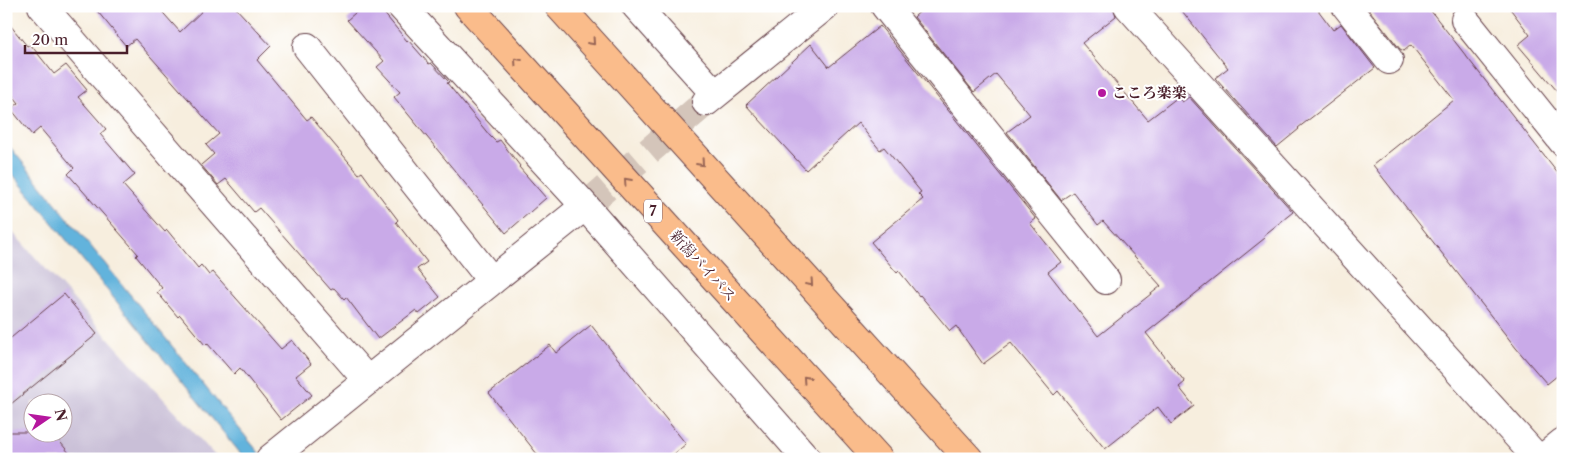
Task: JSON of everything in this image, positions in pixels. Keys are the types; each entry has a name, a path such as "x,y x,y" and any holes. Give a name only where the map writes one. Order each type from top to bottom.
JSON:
{"highway":[{"name":"新潟バイパス","path":"468,6 879,459"},
{"path":"559,6 969,459"},
{"path":"914,398 976,459"},
{"path":"839,416 872,459"}],"street":[{"path":"42,6 368,381"},
{"path":"401,6 585,206 807,459"},
{"path":"636,6 710,98 825,6"},
{"path":"885,6 1106,280"},
{"path":"1128,6 1538,459"},
{"path":"1346,6 1390,60"},
{"path":"1465,20 1563,142"},
{"path":"307,47 492,281"},
{"path":"276,454 585,206"},
{"path":"1542,459 1563,442"}],"shaded area":[{"path":"6,225 218,459 6,459"}],"water":[{"path":"6,142 264,459 245,459 6,166"}],"building":[{"path":"93,6 157,6 180,32 207,6 234,6 271,46 257,60 307,120 311,117 359,174 362,172 398,220 396,222 427,262 417,269 440,297 419,314 416,310 378,339 346,297 344,299 334,288 331,290 259,208 254,212 226,179 218,185 201,165 214,154 206,145 219,134 135,39 126,46"},
{"path":"363,6 378,6 407,41 449,82 447,83 490,136 496,142 500,140 519,167 546,198 506,233 394,97 400,92 377,67 384,61 347,20"},
{"path":"926,6 1113,6 1116,16 1082,43 1148,120 1178,97 1182,102 1189,97 1293,212 1263,236 1265,238 1146,333 1185,382 1179,387 1194,406 1171,424 1158,407 1105,449 1058,391 1054,395 1011,343 983,364 956,326 950,331 899,271 897,273 871,242 923,199 918,194 921,192 884,147 880,150 858,123 806,170 746,105 811,44 829,67 880,26 1036,219 1030,223 1061,262 1048,272 1098,336 1161,286 1103,221 1098,225 1073,192 1061,200 1007,132 1030,115 996,74 974,92 914,17"},
{"path":"1178,6 1315,6 1333,30 1341,24 1375,68 1298,128 1277,147 1215,78 1228,68"},
{"path":"1366,6 1427,6 1563,180 1563,371 1547,384 1516,348 1373,165 1454,100 1411,45 1404,51 1400,49"},
{"path":"1508,6 1563,6 1563,98 1518,45 1530,35"},
{"path":"6,20 27,46 30,44 54,74 66,65 87,90 78,97 106,129 100,134 135,175 123,185 165,232 167,230 198,268 201,265 209,275 213,272 281,349 292,340 311,364 296,376 312,395 281,420 240,368 234,374 207,343 205,345 180,315 178,317 157,292 162,288 136,256 138,254 68,174 74,168 40,128 32,135 11,109 19,103 6,87"},
{"path":"64,294 97,334 26,392 22,392 22,395 6,408 6,342"},
{"path":"591,325 686,444 668,459 541,459 489,393 550,345 556,353"},
{"path":"6,432 22,432 22,442 60,442 74,459 6,459"}],"tunnel":[{"path":"585,206 706,102"}],"place":[{"name":"こころ楽楽","path":"1102,93"}]}
